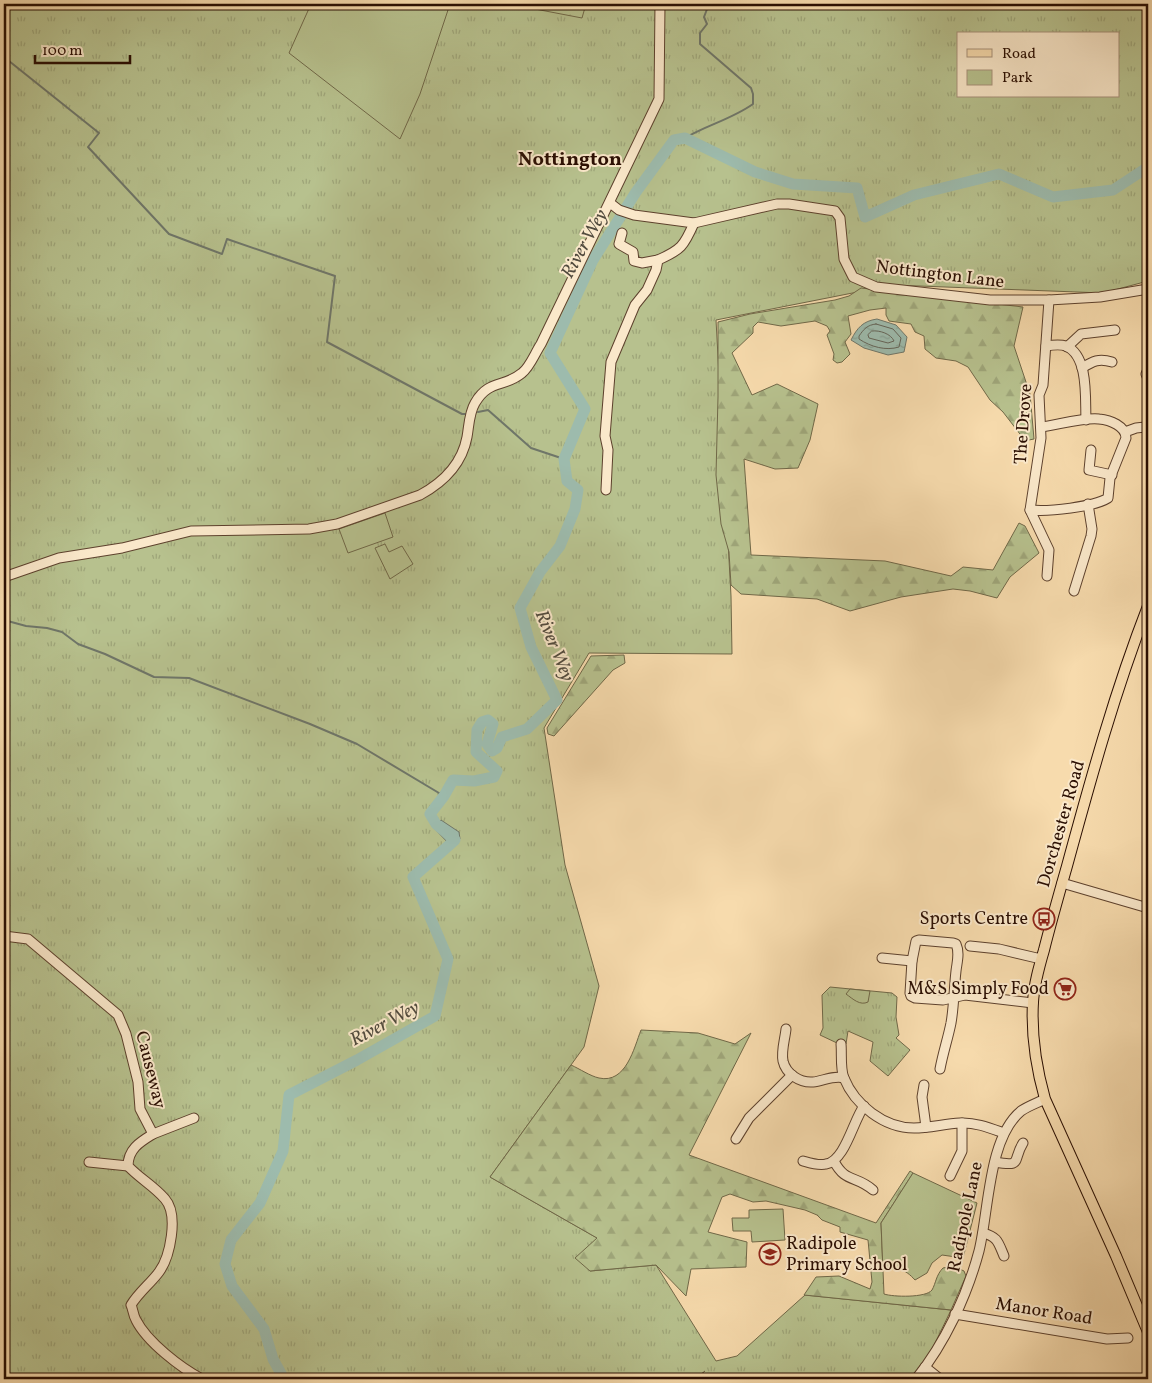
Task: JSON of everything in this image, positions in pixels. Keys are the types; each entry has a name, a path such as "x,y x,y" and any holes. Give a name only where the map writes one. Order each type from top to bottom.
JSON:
{"main road":[{"name":"Dorchester Road","path":"1148,606 1131,650 1104,733 1042,959 1033,1003 1034,1050 1038,1075 1045,1099 1148,1332"}],"street":[{"path":"4,577 59,558 122,548 191,531 309,529 337,524 420,494 432,488 450,474 464,447 475,403 493,385 502,384 523,373 535,353 610,203 659,99 660,4"},
{"name":"Nottington Lane","path":"610,203 618,210 634,215 694,223 777,204 835,211 840,218 844,259 853,277 876,287 990,300 1100,298 1148,289"},
{"path":"622,233 619,244 633,252 634,261 642,263 658,260 673,253 686,242 694,223"},
{"path":"606,490 608,450 605,436 611,362 635,305 647,290 656,270 658,260"},
{"name":"The Drove","path":"1030,510 1041,438 1039,394 1043,385 1049,300"},
{"path":"1067,347 1081,334 1114,330"},
{"path":"1046,346 1058,345 1067,347 1077,356 1082,368 1086,420"},
{"path":"1082,368 1092,361 1102,359 1112,362"},
{"path":"1148,370 1146,374 1148,379"},
{"path":"1030,510 1041,511 1101,502 1108,498 1112,475 1126,438 1123,428 1099,419 1041,427"},
{"path":"1125,432 1145,427"},
{"path":"1091,450 1089,470 1112,475"},
{"path":"1074,591 1092,529 1088,504"},
{"path":"1030,510 1050,550 1047,576"},
{"path":"1062,883 1148,908"},
{"name":"Causeway","path":"4,936 28,939 118,1015 126,1034 138,1082 140,1109 153,1134 131,1151 128,1158 128,1166"},
{"path":"940,1069 951,1022 953,998 958,952 956,944 919,940 914,944 911,996 943,1000 953,998 966,995 1033,1003"},
{"path":"970,946 1000,949 1042,959"},
{"path":"882,958 912,960"},
{"path":"786,1029 783,1061 792,1075 808,1082 839,1076 844,1078"},
{"path":"841,1044 844,1078 851,1091 874,1115 905,1128 962,1123 974,1124 1004,1133"},
{"path":"736,1139 749,1118 792,1075"},
{"path":"924,1084 922,1097 926,1127"},
{"name":"Radipole Lane","path":"916,1379 925,1367 955,1314 969,1282 983,1233 995,1162 999,1144 1004,1133 1014,1118 1022,1111 1045,1099"},
{"path":"803,1161 813,1164 826,1164 834,1161 845,1146 864,1106"},
{"path":"153,1134 194,1118"},
{"path":"950,1176 962,1151 962,1123"},
{"path":"995,1162 1014,1163 1018,1158 1023,1143"},
{"path":"834,1161 840,1173 844,1176 863,1182 873,1190"},
{"path":"89,1162 128,1166 166,1200 171,1209 173,1228 160,1271 139,1293 131,1305 136,1320 152,1342 192,1374 202,1379"},
{"path":"983,1233 994,1236 1004,1256"},
{"name":"Manor Road","path":"955,1314 1107,1338 1128,1338"},
{"path":"925,1367 940,1379"}],"green space":[{"path":"4,4 1148,4 1148,281 1103,293 893,285 716,320 731,596 732,654 589,653 544,728 565,865 599,986 584,1047 490,1177 597,1238 590,1271 656,1265 716,1361 737,1356 805,1295 951,1310 924,1366 909,1379 899,1374 888,1379 701,1379 701,1375 705,1371 694,1379 4,1379"},
{"path":"311,4 450,4 420,94 400,139 289,53"},
{"path":"509,4 586,4 582,18"},
{"path":"861,288 1023,307 1014,346 1030,394 1034,439 1023,438 1003,412 990,400 968,367 956,361 936,358 925,349 924,336 915,332 911,324 889,321 886,315 886,308 848,316 851,334 845,342 850,354 842,362 837,363 833,360 834,354 827,335 830,331 827,326 815,321 781,326 758,322 753,327 753,333 732,353 752,395 777,384 818,404 810,440 798,468 775,469 744,459 751,555 885,561 951,576 963,567 993,570 1019,523 1025,526 1039,553 1010,577 997,598 953,589 901,597 850,611 817,599 741,594 731,585 729,552 721,524 716,475 718,322 750,314 835,300 849,296"},
{"path":"385,513 393,537 348,553 339,529"},
{"path":"385,544 389,552 402,546 413,564 390,579 375,548"},
{"path":"624,655 625,663 613,670 554,736 548,734 547,728 591,656"},
{"path":"830,987 892,993 897,997 896,1017 899,1035 896,1038 910,1050 888,1076 870,1061 873,1042 848,1031 846,1044 837,1043 820,1035 823,1028 822,995"},
{"path":"850,989 870,991 868,1002 859,1003 851,998 846,994"},
{"path":"641,1030 698,1033 735,1044 751,1033 689,1155 876,1223 910,1171 913,1173 881,1223 884,1294 909,1296 929,1293 943,1268 953,1266 964,1271 966,1276 951,1310 804,1295 816,1277 839,1276 870,1289 872,1282 868,1240 840,1232 840,1227 822,1220 817,1215 805,1210 766,1201 753,1202 730,1194 722,1197 708,1232 747,1242 746,1267 691,1269 686,1296 656,1265 590,1271 575,1258 597,1238 490,1177 571,1065 599,1078 616,1076 628,1063"},
{"path":"913,1173 977,1203 963,1258 942,1255 932,1263 927,1273 915,1280 908,1273 897,1269 883,1271 881,1223"},
{"path":"783,1209 785,1240 752,1242 751,1231 733,1231 732,1218 749,1218 749,1210"}],"water":[{"path":"877,319 896,325 907,337 904,352 888,355 864,348 851,340 861,326 868,321"},
{"path":"441,820 459,832 460,839 450,845 434,828"}],"waterway":[{"path":"685,138 737,114 753,104 751,88 700,44 700,33 707,24 704,17 709,4"},
{"path":"4,57 99,133 88,147 169,234 222,254 227,239 335,276 327,342 465,414"},
{"name":"River Wey","path":"284,1379 273,1359 264,1329 232,1286 225,1264 231,1240 260,1203 283,1151 289,1095 357,1060 435,1016 448,959 413,877 455,840 436,824 430,814 444,796 453,780 474,781 494,777 497,771 476,752 477,730 482,722 488,720 493,724 487,744 492,751 497,748 502,737 527,729 557,700 531,647 520,608 540,572 560,546 575,509 578,490 567,481 564,459 585,409 550,353 593,260 636,192 674,140 685,138 755,172 793,184 857,188 865,217 914,195 999,174 1053,197 1113,190 1148,167"},
{"path":"478,412 488,410 531,448 564,459"},
{"path":"4,620 62,632 78,644 105,654 154,677 189,678 310,724 357,744 444,796"}],"place":[{"name":"Sports Centre","path":"1044,919"},
{"name":"M&S Simply Food","path":"1065,989"},
{"name":"Radipole Primary School","path":"770,1254"}],"district":[{"name":"Nottington","path":"570,160"}]}
